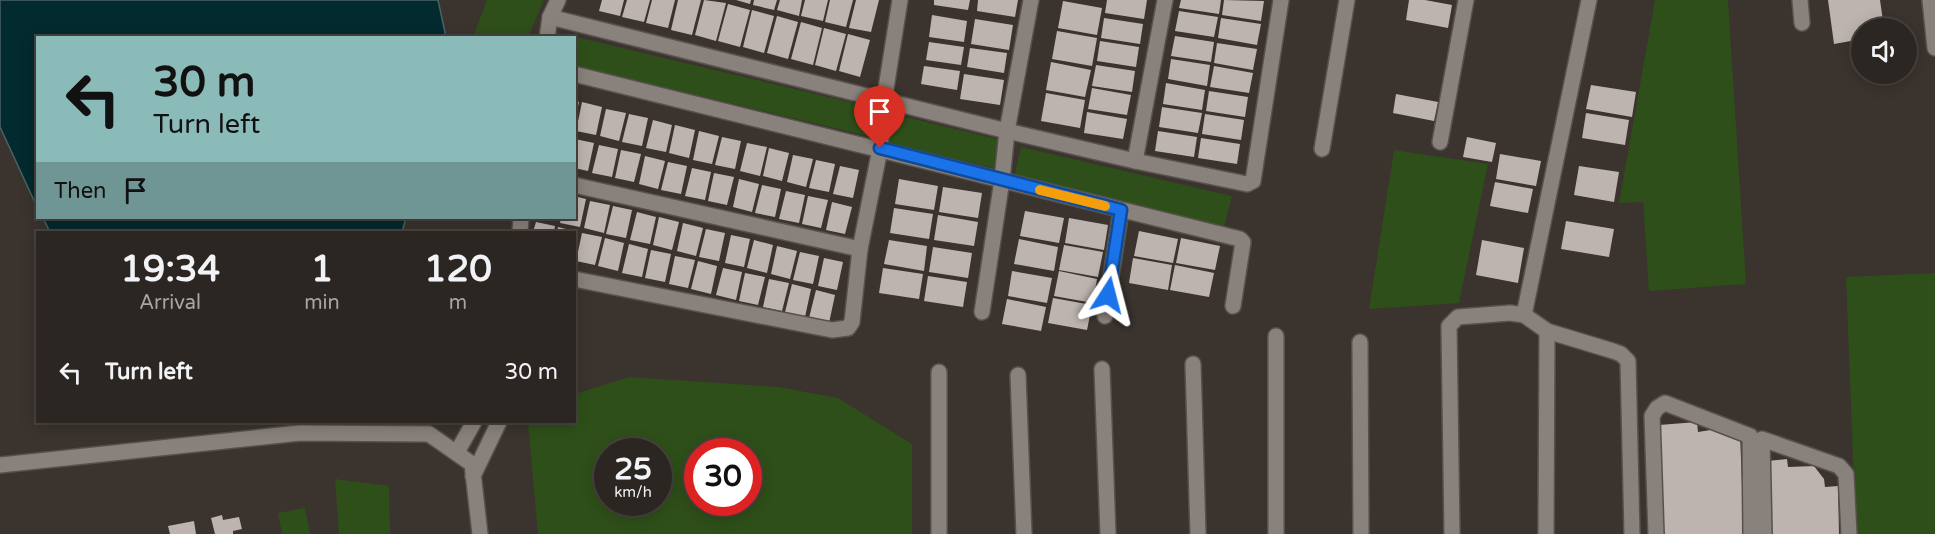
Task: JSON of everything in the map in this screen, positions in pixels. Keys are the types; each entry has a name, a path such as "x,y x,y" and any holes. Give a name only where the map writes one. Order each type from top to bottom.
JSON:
{"street":[{"path":"547,36 550,17 558,0"},
{"path":"576,279 840,330 848,328 852,322 860,249 880,148 884,101 900,0"},
{"path":"982,312 1007,131 1031,0"},
{"path":"1135,162 1165,0"},
{"path":"550,17 1135,162 1244,184 1253,181 1281,0"},
{"path":"1322,149 1347,0"},
{"path":"1440,142 1466,0"},
{"path":"1524,315 1589,0"},
{"path":"1800,0 1802,23"},
{"path":"1930,0 1935,48"},
{"path":"576,74 1241,239 1243,242 1233,306"},
{"path":"576,185 860,249"},
{"path":"1105,316 1121,210"},
{"path":"1452,534 1449,326 1458,317 1510,313 1524,315 1547,331 1621,354 1628,361 1632,534"},
{"path":"1546,534 1547,331"},
{"path":"1276,336 1276,534"},
{"path":"1360,342 1361,534"},
{"path":"1193,364 1198,534"},
{"path":"1102,369 1108,534"},
{"path":"939,372 939,534"},
{"path":"1018,375 1024,534"},
{"path":"1656,534 1652,416 1657,408 1665,403 1750,436 1751,534"},
{"path":"457,452 473,423"},
{"path":"473,476 499,423"},
{"path":"0,465 300,433 429,434 472,464 480,534"},
{"path":"1764,534 1762,439 1839,466 1846,474 1849,534"}],"green space":[{"path":"487,0 544,0 528,36 473,36"},
{"path":"1655,0 1728,0 1746,284 1649,291 1643,202 1619,203"},
{"path":"555,32 572,36 554,36"},
{"path":"576,37 875,108 868,136 576,66"},
{"path":"893,114 1001,140 994,168 886,143"},
{"path":"1021,147 1232,196 1224,227 1014,177"},
{"path":"1394,150 1488,164 1459,303 1369,309"},
{"path":"1935,273 1935,534 1856,534 1846,277"},
{"path":"629,377 778,387 838,398 912,444 912,534 538,534 528,423 576,423 576,394"},
{"path":"335,479 389,486 390,534 339,534"},
{"path":"305,508 310,534 282,534 278,513"}],"water":[{"path":"0,0 438,0 446,36 36,36 36,205 0,127"},
{"path":"44,219 406,219 402,231 50,231"}],"building":[{"path":"602,0 624,0 620,16 599,11"},
{"path":"627,0 650,0 644,22 622,17"},
{"path":"652,0 675,0 668,28 646,23"},
{"path":"678,0 701,0 692,35 671,30"},
{"path":"704,0 726,3 716,41 695,35"},
{"path":"736,0 751,0 750,4"},
{"path":"754,0 777,0 774,10 753,5"},
{"path":"780,0 802,0 799,16 777,10"},
{"path":"805,0 828,0 823,21 801,16"},
{"path":"830,0 853,0 846,27 825,22"},
{"path":"856,0 879,0 871,32 849,28"},
{"path":"934,0 970,0 968,10 934,5"},
{"path":"978,0 1018,0 1015,17 977,11"},
{"path":"1107,0 1147,0 1144,19 1105,13"},
{"path":"1181,0 1221,0 1219,14 1179,8"},
{"path":"1224,0 1264,1 1261,21 1222,15"},
{"path":"1409,0 1425,0 1452,5 1448,28 1406,20"},
{"path":"1828,0 1880,0 1883,18 1851,18 1851,41 1834,44"},
{"path":"1063,1 1102,8 1097,35 1058,28"},
{"path":"728,4 750,10 740,47 718,41"},
{"path":"752,10 774,16 764,53 743,47"},
{"path":"1179,11 1218,17 1214,37 1175,31"},
{"path":"932,15 967,21 964,42 929,37"},
{"path":"777,16 798,22 788,59 767,53"},
{"path":"1104,18 1143,24 1140,44 1101,38"},
{"path":"1221,18 1261,24 1257,45 1218,38"},
{"path":"975,19 1013,25 1009,50 971,44"},
{"path":"801,22 822,28 813,65 791,59"},
{"path":"824,28 846,34 836,71 815,65"},
{"path":"1057,31 1097,38 1092,66 1052,59"},
{"path":"848,34 870,40 860,77 839,71"},
{"path":"1175,36 1214,42 1211,62 1171,56"},
{"path":"1100,41 1139,47 1136,67 1097,61"},
{"path":"929,42 964,47 961,65 926,60"},
{"path":"1217,43 1257,49 1253,70 1214,63"},
{"path":"970,48 1007,53 1004,73 967,67"},
{"path":"1171,59 1210,65 1207,86 1168,79"},
{"path":"1051,62 1091,70 1085,97 1046,90"},
{"path":"1096,65 1135,71 1132,92 1092,86"},
{"path":"924,66 960,71 957,90 921,84"},
{"path":"1214,66 1253,73 1249,93 1210,87"},
{"path":"964,74 1004,80 1000,105 960,99"},
{"path":"1166,83 1205,90 1202,110 1163,104"},
{"path":"1591,85 1636,92 1632,117 1586,109"},
{"path":"1092,88 1131,95 1127,115 1088,109"},
{"path":"1209,91 1248,97 1245,117 1206,111"},
{"path":"1046,93 1085,100 1080,128 1041,121"},
{"path":"1396,94 1438,102 1434,121 1393,113"},
{"path":"582,102 602,107 596,135 576,131"},
{"path":"1162,107 1202,113 1198,133 1159,127"},
{"path":"606,109 626,113 619,141 600,136"},
{"path":"1087,112 1127,119 1123,139 1084,133"},
{"path":"1586,113 1629,120 1625,145 1582,138"},
{"path":"629,114 648,118 642,146 622,142"},
{"path":"1205,114 1244,120 1241,140 1202,134"},
{"path":"653,120 672,125 666,152 646,148"},
{"path":"675,125 695,130 689,158 669,153"},
{"path":"699,131 719,136 712,164 693,160"},
{"path":"1158,131 1197,137 1194,157 1155,151"},
{"path":"722,137 741,141 735,169 715,165"},
{"path":"1467,137 1496,143 1492,162 1463,157"},
{"path":"1201,138 1240,144 1237,164 1198,158"},
{"path":"576,139 594,143 588,171 576,168"},
{"path":"747,143 767,147 760,176 740,171"},
{"path":"599,145 618,149 612,177 592,173"},
{"path":"769,148 789,153 782,181 763,176"},
{"path":"621,150 641,154 634,182 615,178"},
{"path":"1500,154 1541,161 1536,186 1496,179"},
{"path":"793,155 813,159 806,187 787,182"},
{"path":"645,156 665,161 658,189 639,184"},
{"path":"816,160 835,164 829,192 809,188"},
{"path":"668,162 687,166 681,194 661,190"},
{"path":"840,166 859,170 853,198 833,194"},
{"path":"1579,166 1619,172 1614,202 1574,195"},
{"path":"692,168 711,172 705,200 685,196"},
{"path":"714,173 734,177 727,205 708,201"},
{"path":"739,179 759,184 752,212 733,207"},
{"path":"899,179 938,186 934,210 895,204"},
{"path":"1495,182 1533,189 1528,213 1490,206"},
{"path":"762,185 781,189 775,217 755,213"},
{"path":"943,187 982,193 978,218 939,212"},
{"path":"786,191 805,195 799,223 779,219"},
{"path":"576,196 586,199 580,227 560,223 561,219 576,219"},
{"path":"808,196 828,200 821,228 802,224"},
{"path":"590,201 610,205 604,233 584,228"},
{"path":"832,202 852,207 845,234 826,230"},
{"path":"613,206 632,210 626,238 606,234"},
{"path":"894,208 933,214 929,239 890,233"},
{"path":"1025,211 1064,218 1059,243 1020,236"},
{"path":"637,212 656,217 650,244 630,240"},
{"path":"938,215 978,222 974,246 934,240"},
{"path":"659,217 679,222 672,250 653,245"},
{"path":"1069,218 1108,225 1104,250 1065,243"},
{"path":"1566,221 1614,229 1609,257 1561,249"},
{"path":"536,222 555,226 554,231 533,231"},
{"path":"683,223 703,228 696,256 677,251"},
{"path":"558,227 574,231 557,231"},
{"path":"706,229 725,233 719,261 699,257"},
{"path":"1139,231 1178,239 1173,263 1134,256"},
{"path":"582,233 602,237 595,265 576,261"},
{"path":"731,235 750,239 744,267 725,263"},
{"path":"605,238 624,243 618,271 598,266"},
{"path":"1181,238 1220,246 1215,270 1176,263"},
{"path":"1019,239 1058,247 1054,271 1014,264"},
{"path":"754,240 773,245 767,273 747,268"},
{"path":"889,240 927,246 924,271 884,264"},
{"path":"1482,240 1524,248 1518,283 1476,275"},
{"path":"629,244 648,249 642,277 622,273"},
{"path":"1064,245 1103,252 1098,277 1059,270"},
{"path":"777,246 797,251 790,279 771,274"},
{"path":"933,247 972,253 968,278 929,272"},
{"path":"651,250 671,254 665,282 645,278"},
{"path":"800,252 819,256 813,284 793,280"},
{"path":"675,256 695,260 688,288 669,284"},
{"path":"824,258 843,262 837,290 818,286"},
{"path":"1133,258 1172,265 1168,290 1129,283"},
{"path":"698,261 717,266 711,294 691,289"},
{"path":"1175,265 1214,273 1209,297 1170,290"},
{"path":"723,268 742,272 736,300 716,295"},
{"path":"883,268 923,274 919,299 879,293"},
{"path":"1012,271 1052,278 1047,303 1008,296"},
{"path":"1059,271 1097,279 1093,303 1054,296"},
{"path":"745,273 765,277 758,305 739,301"},
{"path":"928,276 967,282 963,307 924,301"},
{"path":"769,279 789,283 782,311 763,307"},
{"path":"792,284 811,289 805,317 785,312"},
{"path":"816,290 835,295 829,323 809,318"},
{"path":"1053,298 1092,305 1087,330 1048,323"},
{"path":"1007,299 1046,307 1041,331 1002,324"},
{"path":"1697,422 1698,432 1723,428 1724,435 1740,434 1744,534 1664,534 1659,425"},
{"path":"1787,459 1788,467 1814,466 1824,479 1825,487 1838,486 1839,534 1770,534 1767,461"},
{"path":"222,515 223,520 239,517 242,529 233,531 233,534 215,534 211,518"},
{"path":"194,521 196,534 170,534 168,526"}],"slow traffic":[{"path":"1040,190 1105,206"}],"route":[{"path":"880,148 1121,210 1108,295"}]}
